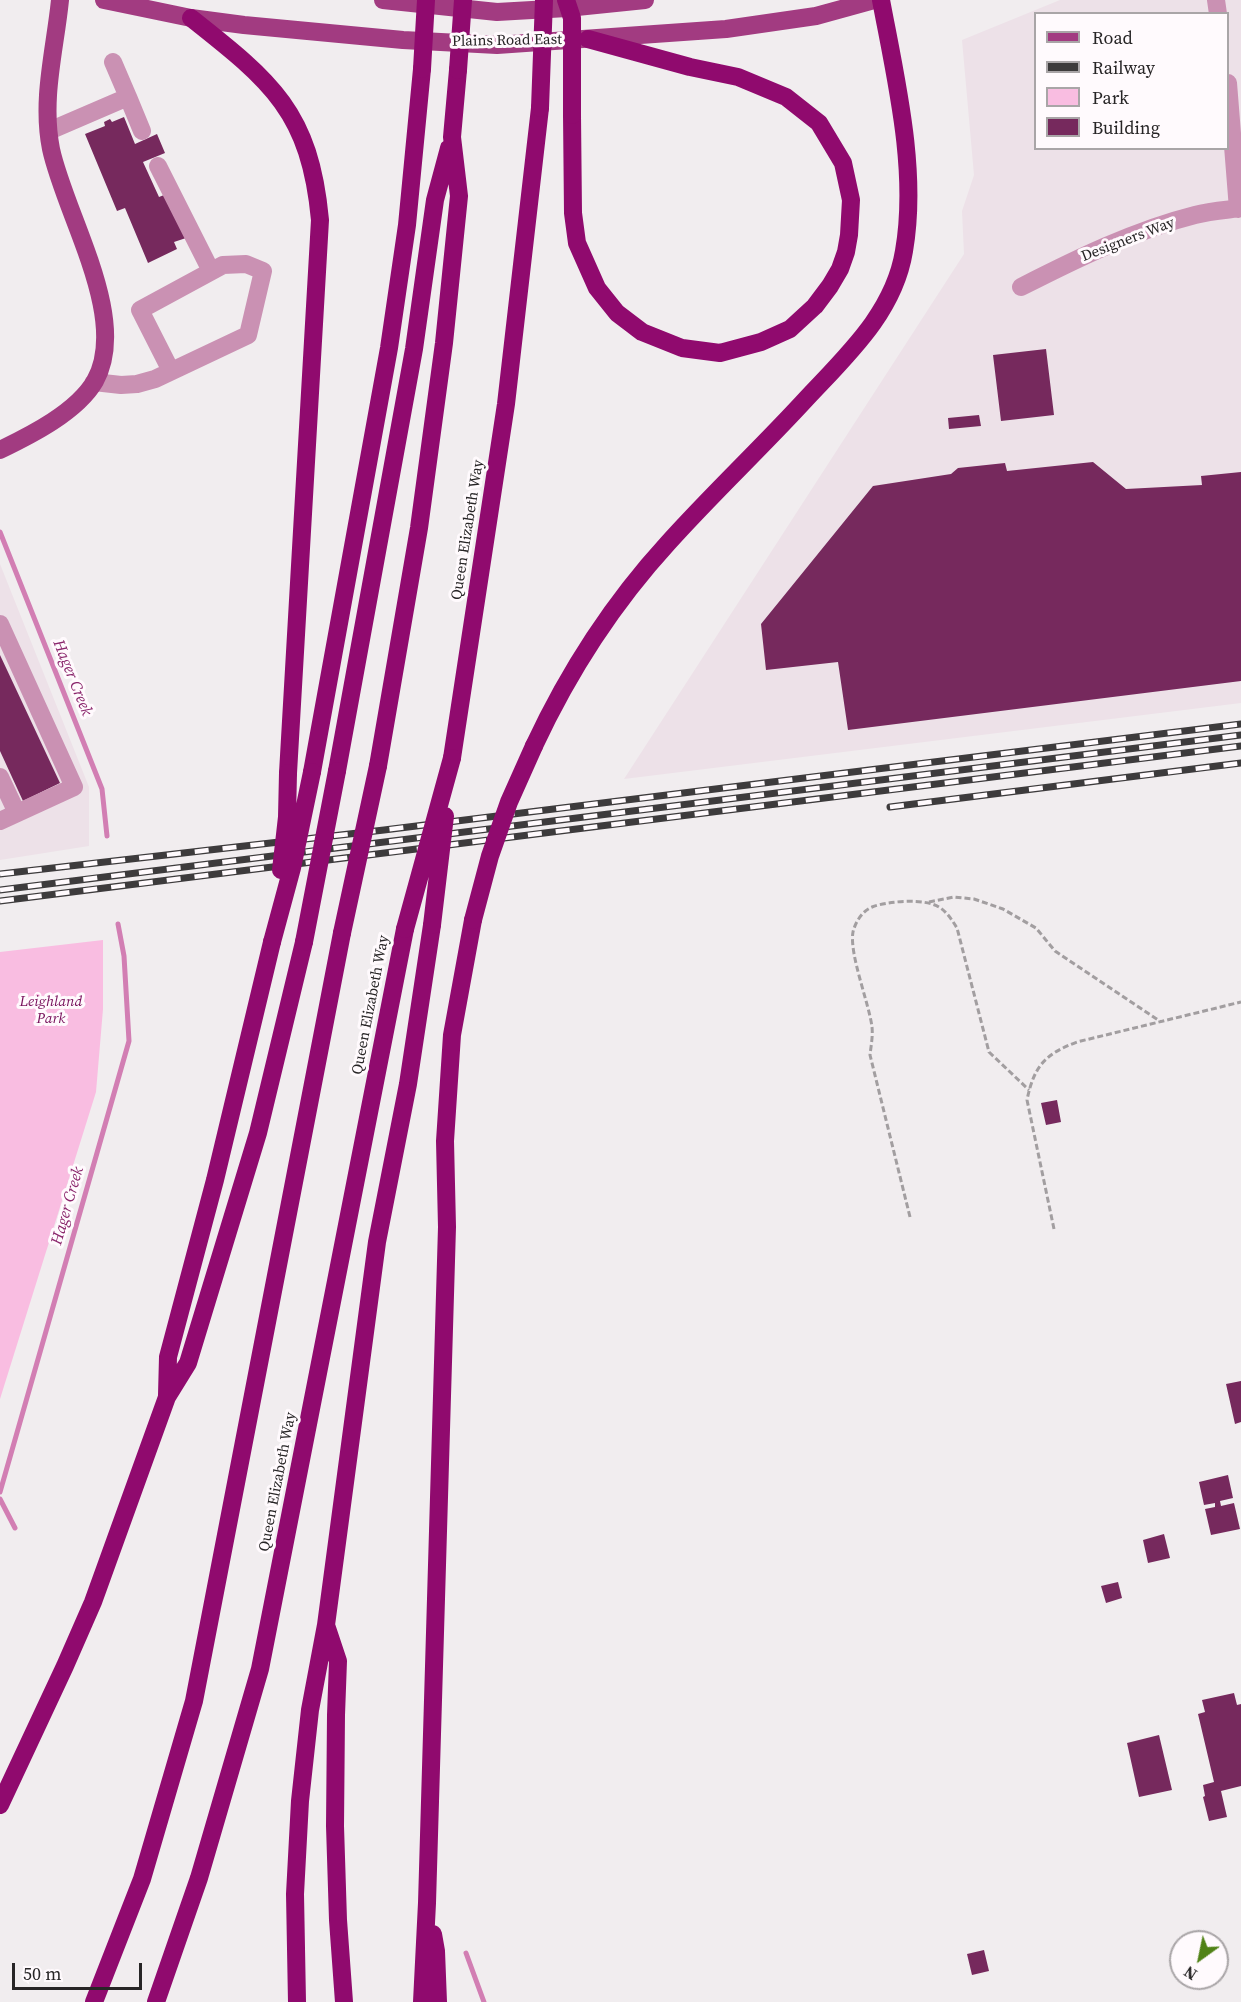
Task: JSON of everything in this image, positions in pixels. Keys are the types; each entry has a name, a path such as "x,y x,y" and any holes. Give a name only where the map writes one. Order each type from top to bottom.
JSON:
{"highway":[{"path":"167,1396 168,1357 215,1180 292,868 312,772 389,348 407,225 422,69 426,0"},
{"path":"0,1805 93,1602 167,1396 188,1363 258,1133 304,942 414,349 435,200 452,137 464,0"},
{"name":"Queen Elizabeth Way","path":"156,2002 199,1878 260,1669 405,929 452,758 506,404 540,108 544,0"},
{"path":"566,0 572,18 573,213 577,243 597,288 617,313 642,332 682,348 720,353 761,342 790,329 815,306 830,286 840,269 849,234 850,200 843,163 819,123 786,96 738,77 690,67 588,39"},
{"path":"422,2002 427,1903 447,1227 445,1141 452,1035 473,920 490,856 509,802 550,711 584,655 632,585 694,515 852,350 877,318 891,294 904,253 909,211 908,172 897,87 881,0"},
{"path":"191,18 240,56 278,96 294,119 304,141 317,185 320,220 286,817 272,942"},
{"path":"94,2002 142,1879 194,1701 342,933 378,766 419,528 444,343 459,196 452,137"},
{"path":"297,2002 295,1894 300,1802 310,1710 326,1625 376,1242 408,1084 432,925 452,758"},
{"path":"326,1625 338,1661 335,1826 338,1920 345,2002"},
{"path":"427,1903 436,1951 438,2002"}],"main road":[{"path":"0,450 71,408 94,382 105,353 104,317 97,287 56,170 49,131 50,73 60,0"},
{"name":"Plains Road East","path":"104,0 191,18 244,25 403,40 497,45 726,29 816,16 874,0"},
{"name":"Plains Road East","path":"383,0 497,12 645,0"}],"lane":[{"path":"113,62 142,130"},
{"path":"49,131 128,98"},
{"path":"1229,102 1240,209"},
{"path":"158,166 211,271"},
{"name":"Designers Way","path":"1021,287 1149,229 1197,214 1240,209"},
{"path":"94,382 121,385 138,384 155,379 248,336 263,271 246,264 223,265 140,310 171,371"},
{"path":"0,624 74,787 0,821"},
{"path":"0,777 17,813"}],"path":[{"path":"928,902 954,897 974,899 1003,909 1035,928 1055,951 1161,1022"},
{"path":"910,1217 870,1055 872,1029 852,941 856,922 872,908 915,900 928,902 940,908 950,917 957,928 989,1052 1029,1090"},
{"path":"1054,1229 1027,1100 1031,1080 1042,1062 1058,1049 1077,1042 1241,1002"}],"shaded area":[{"path":"1060,0 1241,0 1241,703 624,779 964,254 962,211 974,175 962,40"},
{"path":"0,564 89,787 89,846 0,860"}],"green space":[{"name":"Leighland Park","path":"103,940 103,1009 96,1092 0,1399 0,952"}],"building":[{"path":"124,117 135,144 157,134 165,153 143,162 159,197 164,195 186,238 174,242 177,249 148,263 125,208 117,211 85,134 105,126 104,122 110,119 112,122"},
{"path":"1046,349 1054,415 1001,421 993,355"},
{"path":"979,415 981,426 949,429 948,418"},
{"path":"1093,462 1126,489 1202,485 1201,476 1241,472 1241,681 848,730 838,662 766,670 761,624 873,486 951,474 958,468 1005,463 1007,471"},
{"path":"0,655 60,783 23,801 0,751"},
{"path":"1057,1100 1061,1122 1046,1125 1041,1103"},
{"path":"1241,1381 1241,1422 1235,1424 1226,1384"},
{"path":"1228,1475 1233,1498 1220,1501 1221,1506 1234,1503 1240,1529 1211,1535 1205,1509 1215,1507 1215,1503 1204,1505 1199,1482"},
{"path":"1164,1534 1170,1558 1148,1563 1143,1540"},
{"path":"1118,1582 1122,1598 1106,1603 1101,1586"},
{"path":"1234,1693 1237,1705 1241,1704 1241,1786 1221,1791 1227,1817 1209,1821 1203,1797 1205,1796 1203,1785 1214,1782 1198,1714 1205,1712 1202,1700"},
{"path":"1159,1735 1172,1790 1139,1797 1127,1743"},
{"path":"984,1950 989,1971 972,1975 967,1954"}],"waterway":[{"name":"Hager Creek","path":"0,532 102,789 107,836"},
{"name":"Hager Creek","path":"0,1492 129,1041 124,956 118,924"},
{"path":"0,1499 15,1528"},
{"path":"466,1953 484,2002"}],"railway":[{"path":"0,874 384,830 1241,724"},
{"path":"0,890 1241,735"},
{"path":"0,901 1241,746"},
{"path":"890,807 1241,763"}]}
